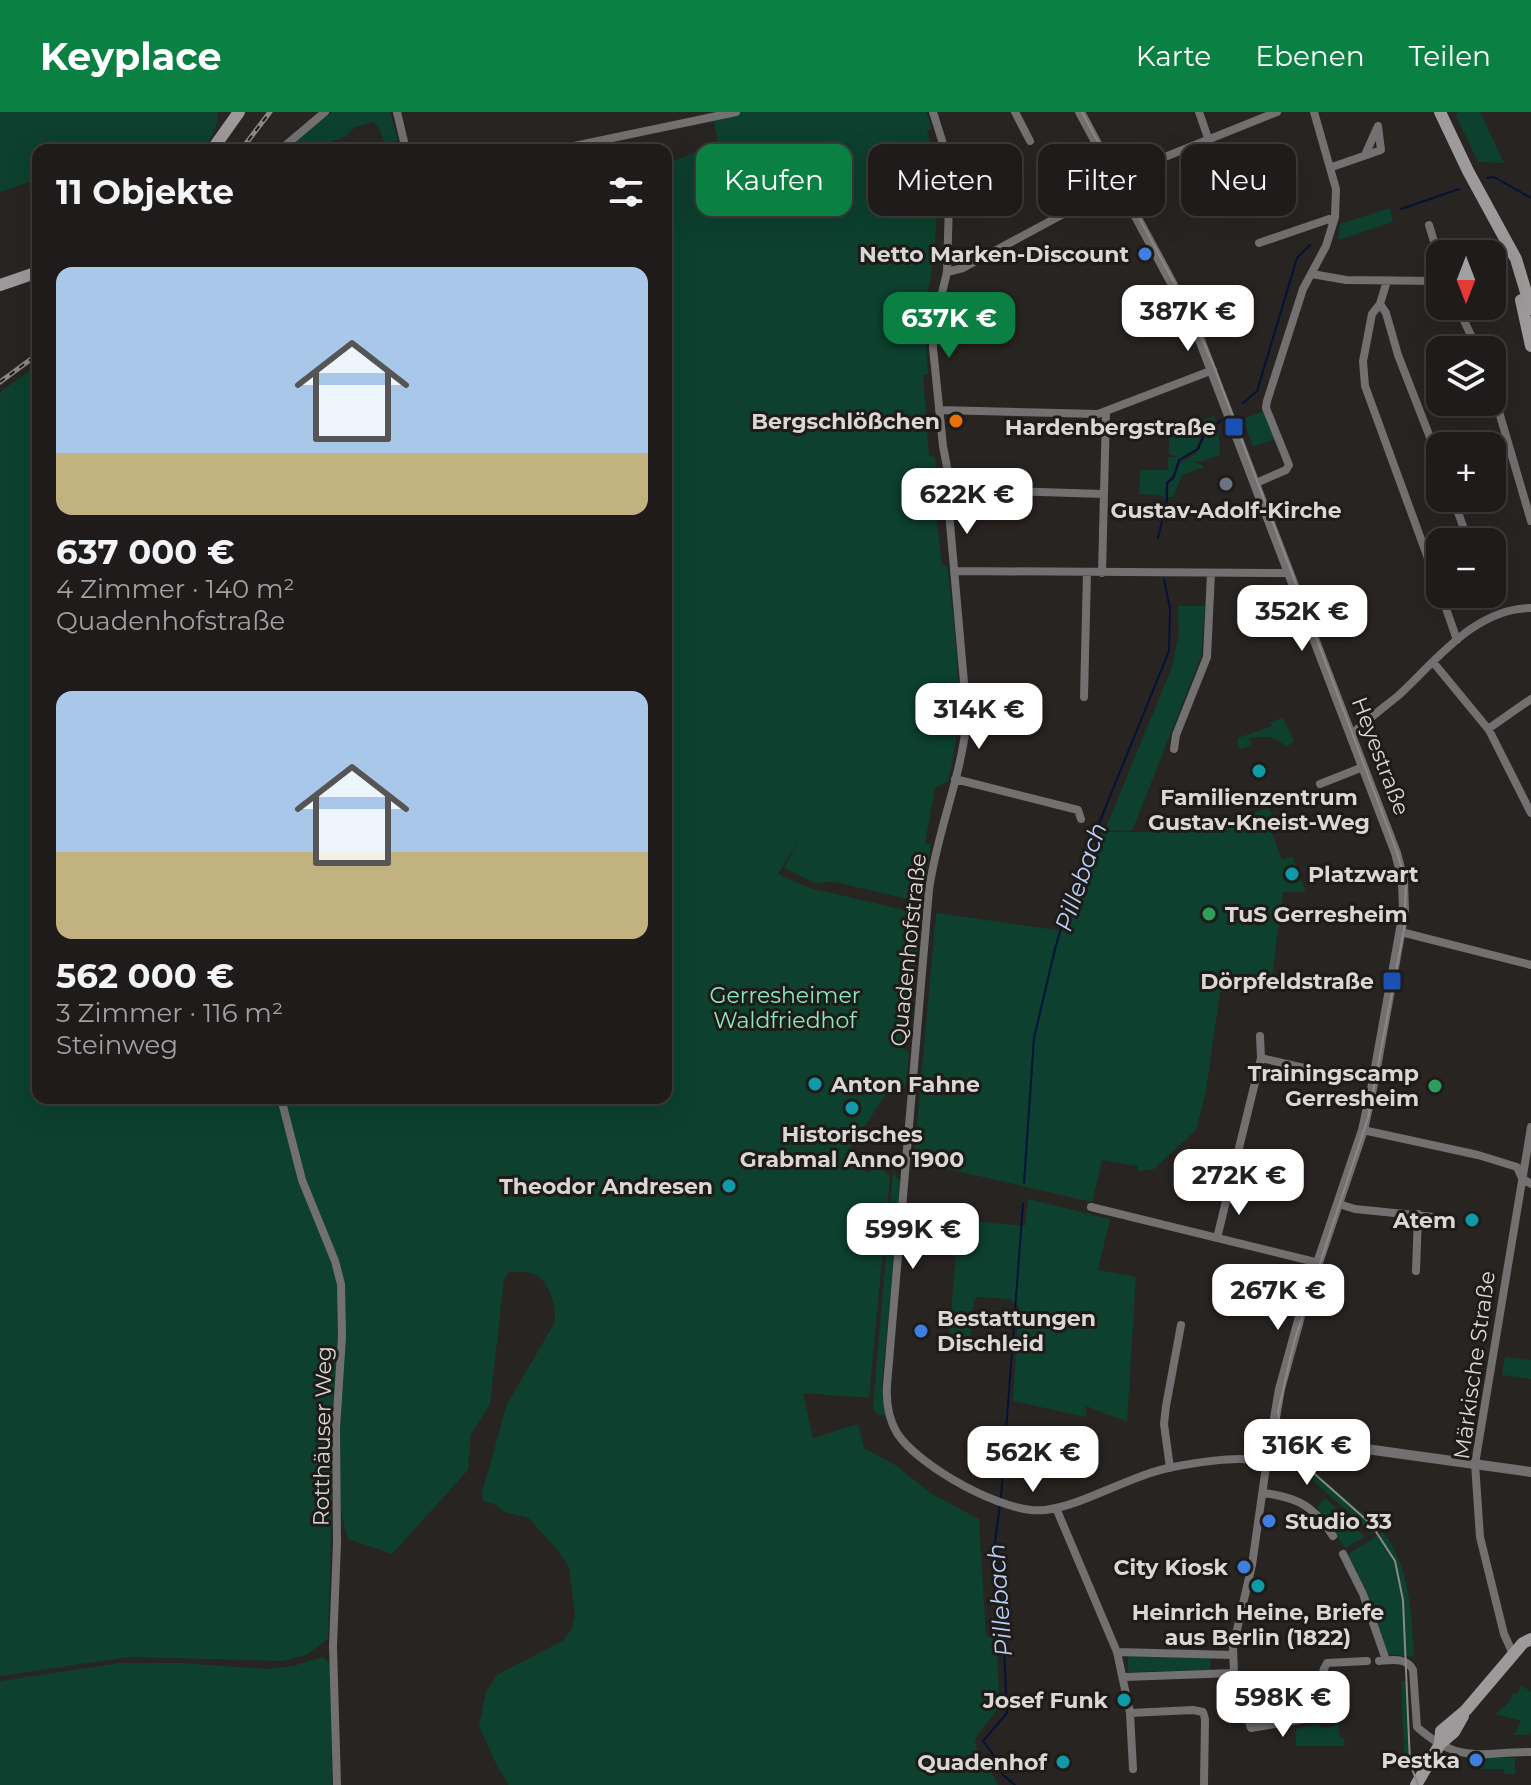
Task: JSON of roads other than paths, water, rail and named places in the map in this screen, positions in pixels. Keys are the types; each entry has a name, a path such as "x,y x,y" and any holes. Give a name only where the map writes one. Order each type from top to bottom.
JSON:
{"main road":[{"path":"216,144 239,112"},
{"path":"1440,112 1494,221 1528,309 1531,326"},
{"path":"0,285 32,274"},
{"path":"1528,309 1531,346"},
{"path":"1416,1785 1440,1744 1454,1732 1466,1710 1523,1643 1531,1639"},
{"path":"1513,1654 1531,1647"}],"street":[{"path":"287,144 325,112"},
{"path":"397,112 405,144"},
{"path":"579,144 693,116 736,112"},
{"name":"Quadenhofstraße","path":"933,112 950,166 947,272 933,338 948,472 967,702 964,747 936,846 927,913 887,1400 890,1417 899,1436 919,1456 993,1500 1035,1510 1056,1508"},
{"path":"1015,112 1030,141"},
{"name":"Heyestraße","path":"1080,112 1097,144"},
{"path":"1199,112 1208,138"},
{"path":"1165,158 1277,112"},
{"path":"1256,483 1286,470 1289,465 1266,408 1303,289 1326,246 1335,217 1336,189 1332,167 1314,112"},
{"path":"1332,167 1365,155"},
{"path":"947,272 963,268 1054,216"},
{"name":"Heyestraße","path":"1136,216 1194,324 1213,370 1402,874 1405,900 1401,932 1363,1130 1295,1334 1277,1400 1276,1429 1285,1448"},
{"path":"1259,243 1335,217"},
{"path":"1429,225 1434,240"},
{"path":"1312,274 1346,280 1426,281"},
{"path":"1387,281 1380,304 1372,314 1363,361 1365,386 1426,551"},
{"path":"1380,304 1386,313 1428,432"},
{"path":"939,410 1106,413 1213,370"},
{"path":"1102,573 1106,413"},
{"path":"1500,416 1531,521"},
{"path":"947,489 1103,494"},
{"path":"1424,545 1465,532 1458,512"},
{"path":"954,571 1290,573"},
{"path":"1084,697 1087,572"},
{"path":"1174,749 1176,735 1207,657 1211,573"},
{"path":"1446,608 1457,640"},
{"path":"1351,735 1457,640 1493,616 1531,608"},
{"path":"1433,662 1488,729 1531,813"},
{"path":"1488,729 1531,699"},
{"path":"1320,784 1363,767"},
{"path":"955,779 1078,810 1081,819"},
{"path":"1401,932 1531,965"},
{"path":"1217,1238 1261,1058 1260,1036"},
{"path":"1261,1058 1344,1077"},
{"name":"Rotthäuser Weg","path":"283,1104 302,1180 335,1261 341,1284 333,1646 337,1785"},
{"name":"Märkische Straße","path":"1513,1654 1504,1634 1480,1537 1475,1464 1531,1127"},
{"path":"1363,1130 1517,1167 1522,1178 1531,1184"},
{"path":"1339,1204 1355,1209 1444,1218"},
{"path":"1091,1207 1319,1263"},
{"path":"1416,1271 1418,1214"},
{"path":"1170,1468 1164,1424 1181,1325"},
{"path":"1133,1769 1125,1677 1056,1508 1170,1468 1235,1459 1267,1460 1299,1443 1316,1442 1531,1472"},
{"path":"1267,1460 1252,1565 1233,1655 1234,1673 1251,1728 1310,1718 1316,1711 1322,1672 1327,1663 1367,1661"},
{"path":"1264,1493 1309,1507 1318,1514 1333,1536"},
{"path":"1343,1554 1363,1594 1382,1661 1401,1660 1412,1667 1417,1727 1452,1752 1463,1755 1531,1752"},
{"path":"1117,1652 1233,1655"},
{"path":"1125,1677 1234,1673"},
{"path":"1130,1713 1203,1712 1204,1785"},
{"path":"1423,1772 1431,1785"}],"waterway":[{"name":"Pillebach","path":"1487,178 1494,177 1531,198"},
{"name":"Pillebach","path":"1401,209 1459,189"},
{"name":"Pillebach","path":"1243,403 1257,391 1297,258 1310,245"},
{"name":"Pillebach","path":"1158,538 1167,500 1167,483 1174,477 1179,460 1198,449 1203,437 1221,420"},
{"name":"Pillebach","path":"1024,1183 1034,1038 1072,890 1169,651 1170,609 1164,579"},
{"name":"Pillebach","path":"1001,1498 1023,1204"},
{"name":"Pillebach","path":"1000,1505 995,1542 999,1561 996,1576 1000,1590 999,1617 1003,1629 1007,1713 983,1741 1003,1775 1015,1785"}],"tram line":[{"path":"1082,112 1191,314 1213,364 1397,852 1406,884 1404,929 1368,1118 1294,1342 1278,1412 1282,1437 1291,1453 1371,1524 1395,1561 1403,1600 1410,1763 1418,1785"}],"railway":[{"path":"246,144 270,112"},
{"path":"0,382 32,358"}],"place":[{"name":"Netto Marken-Discount","path":"1145,254"},
{"name":"Bergschlößchen","path":"956,421"},
{"name":"Hardenbergstraße","path":"1234,427"},
{"name":"Gustav-Adolf-Kirche","path":"1226,484"},
{"name":"Familienzentrum Gustav-Kneist-Weg","path":"1259,771"},
{"name":"Platzwart","path":"1292,874"},
{"name":"TuS Gerresheim","path":"1209,914"},
{"name":"Dörpfeldstraße","path":"1392,981"},
{"name":"Anton Fahne","path":"815,1084"},
{"name":"Trainingscamp Gerresheim","path":"1435,1086"},
{"name":"Historisches Grabmal Anno 1900","path":"852,1108"},
{"name":"Theodor Andresen","path":"729,1186"},
{"name":"Atem","path":"1472,1220"},
{"name":"Bestattungen Dischleid","path":"921,1331"},
{"name":"Studio 33","path":"1269,1521"},
{"name":"City Kiosk","path":"1244,1567"},
{"name":"Heinrich Heine, Briefe aus Berlin (1822)","path":"1258,1586"},
{"name":"Josef Funk","path":"1124,1700"},
{"name":"Pestka","path":"1476,1760"},
{"name":"Quadenhof","path":"1063,1762"}],"park label":[{"name":"Gerresheimer Waldfriedhof","path":"785,1008"}]}
